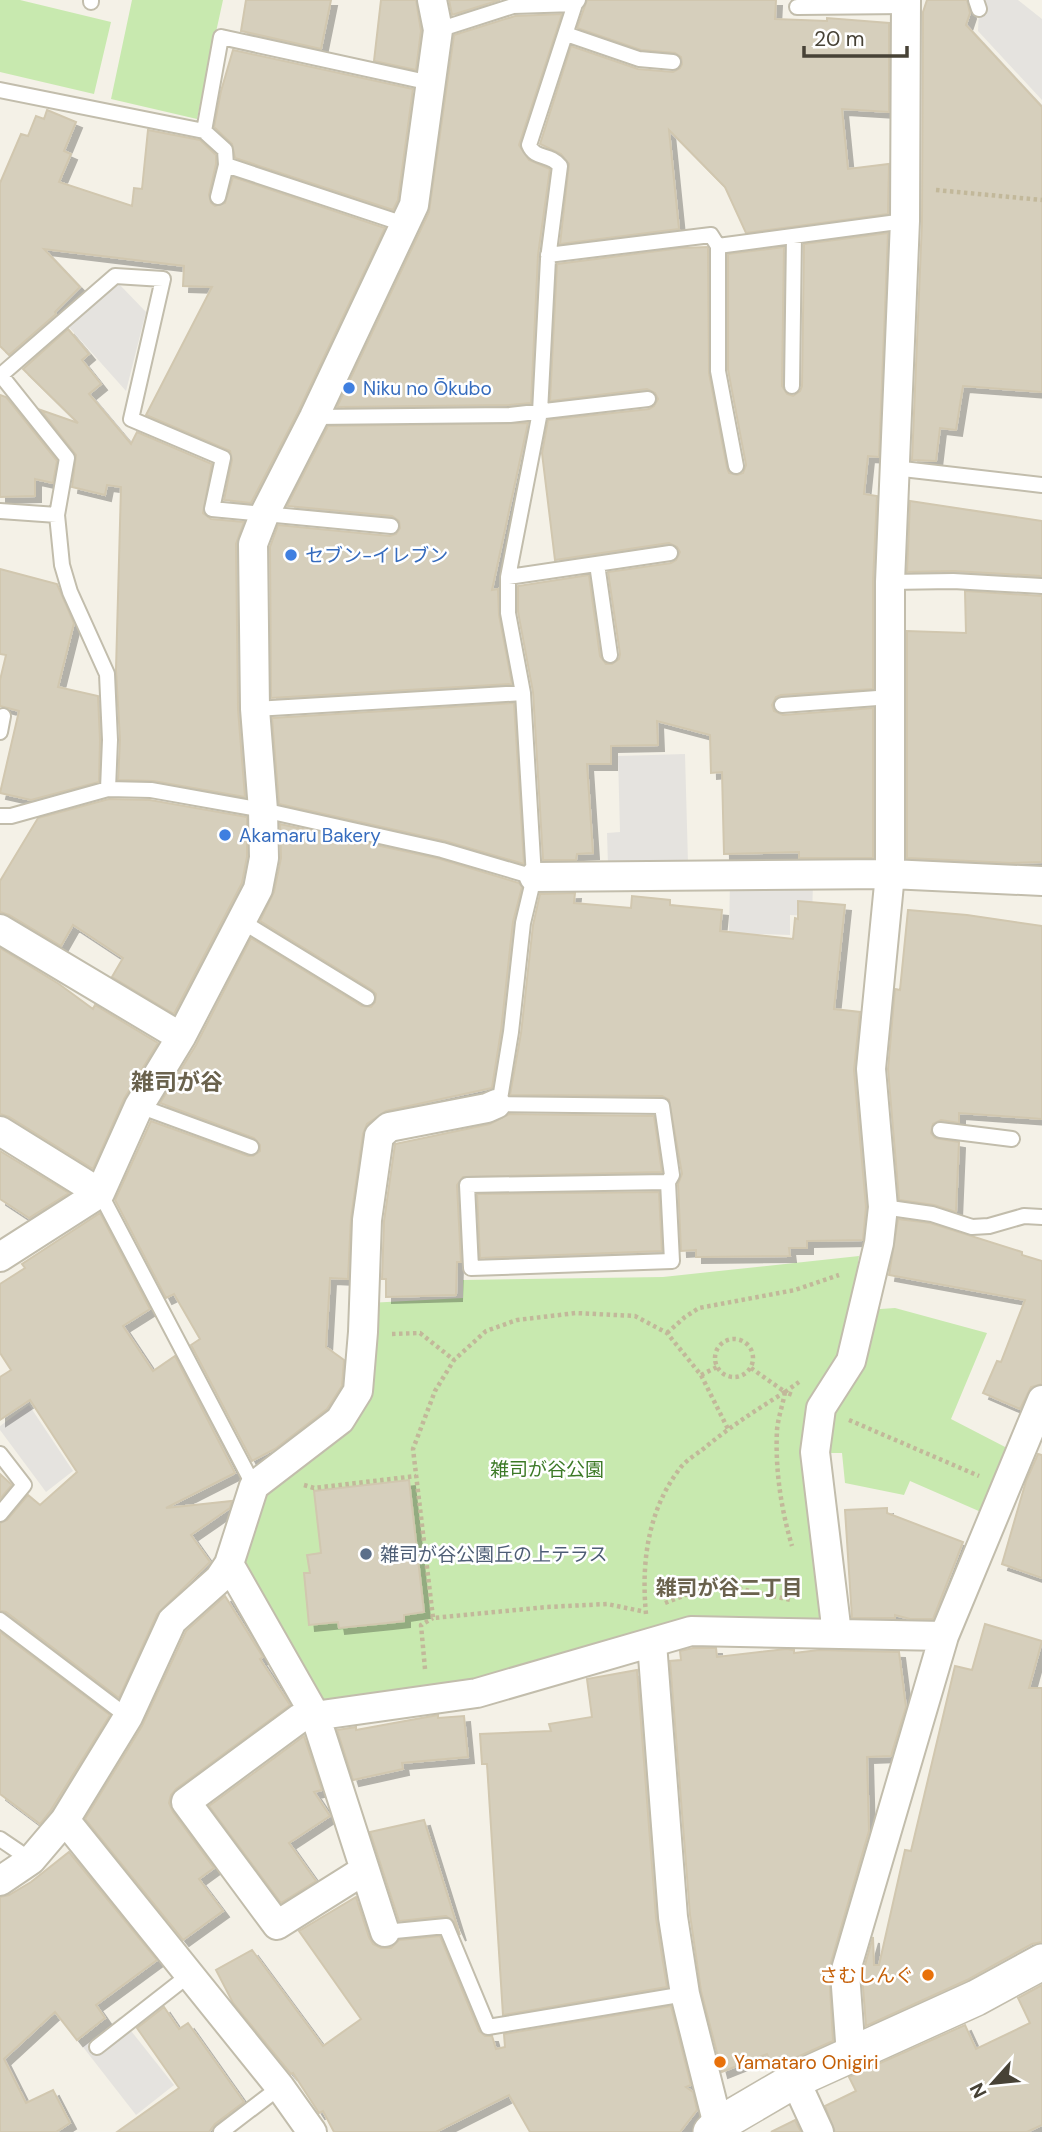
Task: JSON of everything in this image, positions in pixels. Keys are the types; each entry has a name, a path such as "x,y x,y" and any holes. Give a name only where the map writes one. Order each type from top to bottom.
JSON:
{"street":[{"path":"0,1257 100,1193 139,1106 181,1037 258,889 264,859 256,709 253,544 265,513 314,417 414,205 438,30 432,0"},
{"path":"837,1634 815,1452 833,1413 850,1362 871,1281 883,1207 871,1069 890,874 890,582 905,221 906,3"},
{"path":"534,877 890,874 1042,881"},
{"path":"0,929 181,1037"},
{"path":"0,1881 31,1860 65,1820 128,1717 172,1621 219,1580 229,1564 254,1486 340,1420 358,1391 367,1220 379,1136 390,1127 496,1104"},
{"path":"0,1131 100,1193"},
{"path":"851,2055 845,1973 944,1636 1042,1400"},
{"path":"229,1564 315,1715 363,1871 385,1932"},
{"path":"363,1871 277,1924 186,1801 300,1718 477,1693 691,1631 944,1636"},
{"path":"652,1643 673,1917 685,1994 714,2129 795,2080 976,1998 1042,1962"},
{"path":"65,1820 280,2087 312,2132"},
{"path":"795,2080 819,2132"}],"lane":[{"path":"438,30 513,6 577,2 529,145 536,155 551,157 560,166 548,255 540,412 508,577 508,612 523,693 534,877 523,923 511,1031 501,1093 496,1104 662,1106 672,1175 668,1182 672,1261 471,1268 467,1185 668,1182"},
{"path":"797,7 906,3"},
{"path":"566,34 639,59 673,62"},
{"path":"204,131 221,37 431,83"},
{"path":"0,90 204,131 225,150 226,165 218,197"},
{"path":"226,165 404,224"},
{"path":"718,246 905,221"},
{"path":"548,255 711,235 718,246 718,371 736,466"},
{"path":"792,386 794,236"},
{"path":"108,789 110,740 107,674 70,592 62,565 57,515 67,458 1,374 115,276 163,279 131,419 223,458 212,509 391,526"},
{"path":"314,417 510,415 648,399"},
{"path":"894,468 1042,485"},
{"path":"0,510 57,515"},
{"path":"508,577 670,553"},
{"path":"597,564 610,655"},
{"path":"890,582 953,581 1042,586"},
{"path":"256,709 523,693"},
{"path":"782,705 891,697"},
{"path":"0,732 3,716"},
{"path":"0,829 5,816 108,789 151,790 263,810 442,850 534,877"},
{"path":"243,922 367,998"},
{"path":"139,1106 251,1147"},
{"path":"940,1130 1012,1139"},
{"path":"100,1193 254,1486"},
{"path":"883,1207 932,1214 972,1227 989,1226 1024,1216 1042,1217"},
{"path":"0,1454 24,1485 0,1514"},
{"path":"0,1619 128,1717"},
{"path":"0,1839 31,1860"},
{"path":"385,1932 446,1926 488,2027 685,1994"},
{"path":"97,2048 189,1975"},
{"path":"221,2132 280,2087"}],"path":[{"path":"904,187 1042,200"},
{"path":"667,1333 699,1308 795,1290 849,1272 871,1281"},
{"path":"433,1618 413,1449 435,1391 454,1360 486,1331 517,1320 576,1313 635,1316 667,1333 701,1374 728,1429"},
{"path":"389,1334 420,1333 454,1360"},
{"path":"735,1338 744,1341 751,1349 754,1359 751,1368 743,1375 734,1377 724,1374 717,1367 715,1357 718,1347 725,1340 735,1338"},
{"path":"701,1374 717,1367"},
{"path":"751,1368 785,1392 951,1464"},
{"path":"652,1643 646,1612 644,1571 646,1547 661,1498 682,1465 728,1429 785,1392"},
{"path":"785,1392 777,1429 778,1472 783,1515 795,1554"},
{"path":"302,1485 314,1488 416,1476"},
{"path":"423,1647 421,1625 433,1618 607,1604 646,1612"},
{"path":"635,1618 646,1612"},
{"path":"425,1673 436,1672"}],"green space":[{"path":"0,0 20,0 111,22 94,94 0,72"},
{"path":"132,0 223,0 197,119 111,99"},
{"name":"雑司が谷公園","path":"859,1256 851,1311 895,1308 987,1333 951,1419 1009,1449 981,1512 910,1481 904,1495 845,1483 842,1453 800,1453 817,1567 830,1627 691,1619 493,1681 318,1705 236,1557 261,1495 351,1427 368,1303 463,1298 463,1280 663,1277"}],"shaded area":[{"path":"986,0 1018,0 1042,19 1042,100 978,31 979,9"},
{"path":"119,284 146,312 126,391 68,326"},
{"path":"685,754 688,863 608,865 607,833 620,832 618,756"},
{"path":"730,881 813,884 812,916 790,915 790,935 729,933"},
{"path":"29,1405 73,1471 46,1492 0,1430 0,1426"},
{"path":"120,2017 174,2085 136,2115 83,2047"}],"building":[{"path":"246,0 331,0 321,49 241,31"},
{"path":"381,0 416,0 421,31 416,70 374,61"},
{"path":"449,0 500,0 452,15"},
{"path":"587,0 776,0 775,19 827,21 827,18 889,23 889,112 842,109 848,169 889,164 888,214 746,233 725,187 669,130 679,229 560,244 569,164 561,154 540,144 571,46 638,69 673,72 682,64 681,57 675,53 641,50 577,28"},
{"path":"927,0 967,0 970,13 966,25 1042,107 1042,392 963,386 956,430 940,428 936,461 912,460 922,222 923,12"},
{"path":"562,14 519,145 529,160 550,169 538,255 531,403 337,407 429,212 454,35 515,16"},
{"path":"233,50 413,89 398,200 393,210 235,158 232,144 214,127"},
{"path":"47,110 76,122 64,151 71,154 59,182 132,206 134,188 142,189 148,130 200,140 216,155 209,195 215,206 225,203 233,177 385,228 299,410 251,503 224,500 232,460 230,451 146,415 212,287 183,286 184,266 44,249 80,287 56,314 9,355 0,346 0,183 21,134 28,136 36,116 44,119"},
{"path":"888,233 879,457 868,456 864,494 877,496 873,582 873,689 781,695 776,697 772,705 774,711 783,715 873,708 873,858 799,858 799,852 724,854 722,772 711,773 710,735 657,721 658,745 611,746 611,764 587,764 593,853 577,854 576,860 543,860 533,692 518,612 518,586 589,575 600,656 606,664 612,664 619,659 620,654 608,572 671,563 680,552 669,543 555,560 542,453 548,420 649,409 658,399 655,393 647,389 550,401 557,264 708,247 709,373 727,468 729,473 737,475 743,473 746,465 728,370 728,254 784,247 782,386 787,394 793,396 802,386 804,244"},
{"path":"68,329 89,354 82,360 101,384 89,394 131,444 137,432 212,464 203,513 211,519 244,522 236,544 238,709 245,797 153,781 118,780 120,740 116,670 121,487 107,485 105,495 72,487 76,455 41,410 78,423 23,369"},
{"path":"0,395 6,397 57,461 53,483 35,479 35,496 0,497"},
{"path":"528,423 492,590 498,589 499,615 512,684 271,698 270,547 278,525 390,536 396,534 400,528 399,521 392,516 287,506 328,426"},
{"path":"910,501 1042,521 1042,576 954,571 907,572"},
{"path":"0,569 57,584 74,623 58,687 98,696 99,782 31,800 0,793 19,711 0,706 0,680 6,655 0,654"},
{"path":"965,591 1042,596 1042,862 907,858 907,631 966,633"},
{"path":"514,703 524,864 445,841 279,804 272,718"},
{"path":"109,799 150,800 247,817 247,857 242,883 174,1014 112,977 123,958 73,925 61,946 0,912 0,881 38,818"},
{"path":"280,824 440,859 519,883 522,887 513,922 492,1088 386,1111 367,1124 363,1134 351,1218 348,1279 330,1278 326,1347 344,1360 342,1386 327,1409 275,1449 252,1461 191,1345 200,1339 174,1294 166,1298 115,1200 151,1121 248,1156 260,1151 260,1145 254,1138 160,1103 196,1045 251,938 362,1006 371,1007 375,1002 376,994 372,990 260,921 274,892 281,858"},
{"path":"575,893 574,903 631,908 632,896 670,900 670,905 722,910 720,931 793,939 795,918 798,919 798,901 845,905 834,1009 860,1012 854,1070 866,1207 863,1240 807,1241 807,1248 789,1248 790,1256 696,1257 696,1250 681,1251 678,1184 682,1174 669,1100 662,1096 510,1095 521,1033 533,925 540,894"},
{"path":"908,910 1042,926 1042,1119 959,1113 959,1123 941,1120 933,1124 931,1133 935,1138 959,1142 956,1212 934,1205 899,1200 888,1069 895,989 900,990"},
{"path":"0,948 59,984 93,1009 95,1005 158,1043 124,1099 93,1169 0,1114"},
{"path":"509,1114 654,1116 662,1172 463,1177 457,1185 461,1262 457,1262 456,1295 386,1297 386,1279 382,1279 384,1221 395,1144 490,1124"},
{"path":"0,1151 69,1193 29,1218 0,1199"},
{"path":"659,1192 662,1251 480,1258 477,1194"},
{"path":"100,1213 150,1309 123,1326 153,1371 175,1356 235,1473 166,1508 232,1501 230,1508 191,1535 210,1562 157,1614 119,1698 6,1612 0,1611 0,1523 7,1520 28,1495 40,1505 77,1472 30,1400 0,1420 0,1377 11,1370 0,1353 0,1284 25,1268 22,1264"},
{"path":"898,1219 930,1223 1042,1261 1042,1384 1031,1387 1020,1409 983,1393 997,1361 1001,1362 1025,1300 889,1275"},
{"path":"1038,1454 1042,1455 1042,1578 1002,1564 1026,1481"},
{"path":"0,1474 12,1485 0,1499"},
{"name":"雑司が谷公園丘の上テラス","path":"409,1480 424,1612 404,1615 404,1621 387,1623 339,1628 338,1622 309,1625 304,1573 310,1573 307,1555 321,1553 314,1491"},
{"path":"887,1508 887,1513 963,1542 933,1619 910,1619 895,1615 895,1618 852,1618 845,1510"},
{"path":"225,1596 263,1657 260,1659 290,1705 171,1795 169,1803 173,1812 214,1868 199,1879 223,1911 183,1940 85,1819 142,1726 186,1631"},
{"path":"985,1624 1042,1641 1029,1688 1042,1688 1042,1942 1032,1944 967,1980 866,2026 862,1975 873,1937 874,1965 879,1965 905,1850 911,1851 955,1666 972,1670"},
{"path":"0,1632 110,1715 40,1824 0,1794"},
{"path":"716,1648 717,1657 786,1649 794,1650 794,1653 819,1650 899,1652 906,1707 891,1756 867,1757 869,1831 829,1969 833,2041 773,2068 767,2054 722,2072 701,1991 690,1915 670,1661 681,1660 680,1651"},
{"path":"637,1670 656,1918 667,1987 503,2015 487,1764 482,1764 480,1734 551,1731 549,1724 592,1717 587,1679"},
{"path":"438,1715 438,1718 464,1716 468,1757 402,1763 403,1769 353,1780 337,1730 356,1727 356,1730"},
{"path":"304,1736 322,1790 314,1792 330,1816 289,1843 316,1881 281,1903 209,1806"},
{"path":"424,1820 460,1935 454,1922 446,1916 399,1921 370,1832"},
{"path":"69,1852 157,1960 96,2005 105,2018 77,2040 55,2012 4,2059 26,2103 53,2090 70,2123 56,2132 0,2132 0,1897 9,1895 31,1882"},
{"path":"356,1897 369,1937 373,1944 381,1948 391,1948 399,1940 440,1936 479,2031 485,2036 492,2036 496,2049 505,2047 504,2034 671,2006 691,2085 686,2087 693,2092 697,2110 680,2132 530,2132 509,2095 436,2132 334,2132 323,2111 319,2113 293,2073 291,2074 233,2003 216,1970 252,1950 323,2046 361,2019 299,1931"},
{"path":"1042,1985 1042,2125 1027,2132 835,2132 825,2106 856,2091 849,2077 965,2025 976,2049 1030,2023 1018,1998"},
{"path":"164,2007 179,2029 188,2023 244,2102 215,2124 209,2132 117,2132 179,2088 137,2028"},
{"path":"795,2120 801,2132 771,2132"}],"place":[{"name":"Niku no Ōkubo","path":"349,388"},
{"name":"セブン-イレブン","path":"291,555"},
{"name":"Akamaru Bakery","path":"225,835"},
{"name":"雑司が谷公園丘の上テラス","path":"366,1554"},
{"name":"さむしんぐ","path":"928,1975"},
{"name":"Yamataro Onigiri","path":"720,2062"}],"district":[{"name":"雑司が谷","path":"177,1082"},
{"name":"雑司が谷二丁目","path":"729,1588"}]}
